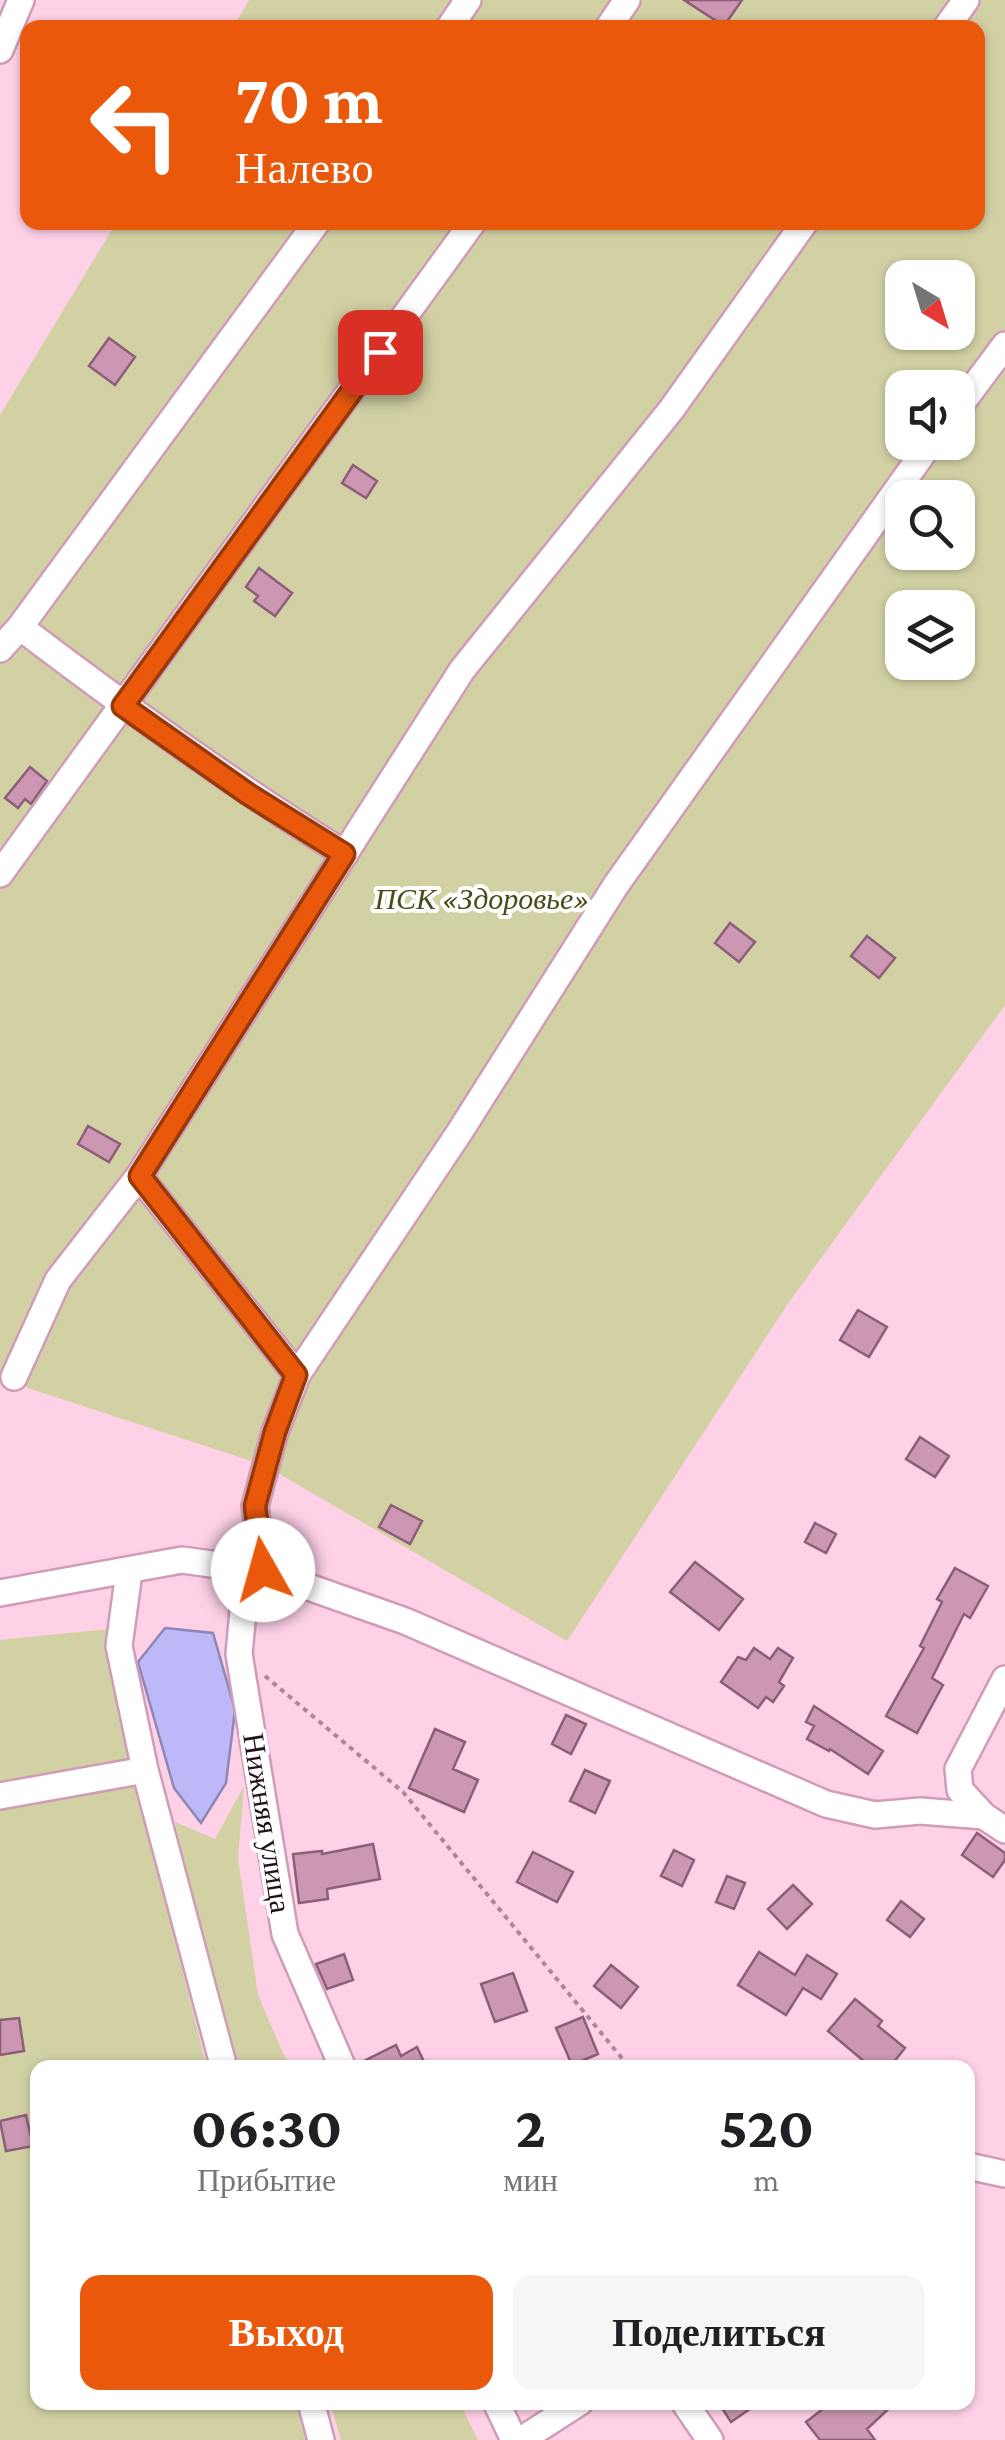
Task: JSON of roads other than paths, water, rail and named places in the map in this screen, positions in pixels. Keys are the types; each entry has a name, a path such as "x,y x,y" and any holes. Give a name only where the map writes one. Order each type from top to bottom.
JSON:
{"street":[{"path":"0,50 21,0"},
{"path":"0,649 311,230"},
{"path":"0,874 467,230"},
{"path":"14,1377 58,1280 140,1176 462,670 671,410 800,230"},
{"path":"975,385 1005,345"},
{"name":"Нижняя улица","path":"340,2060 285,1934 239,1654 255,1570 255,1506 275,1432 296,1375 459,1133 616,884 918,460"},
{"path":"20,626 123,706 248,794 344,854"},
{"path":"140,1176 296,1375"},
{"path":"0,1593 182,1560 255,1570 405,1621 826,1804 874,1815 920,1811 994,1823"},
{"path":"129,1572 120,1646 145,1770 222,2060"},
{"path":"994,1823 960,1790 958,1770 1005,1679"},
{"path":"0,1796 145,1770"},
{"path":"975,2168 1005,2174"},
{"path":"313,2410 321,2440"},
{"path":"500,2410 517,2440 567,2410"},
{"path":"689,2410 710,2440"}],"park label":[{"name":"ПСК «Здоровье»","path":"482,899"}]}
